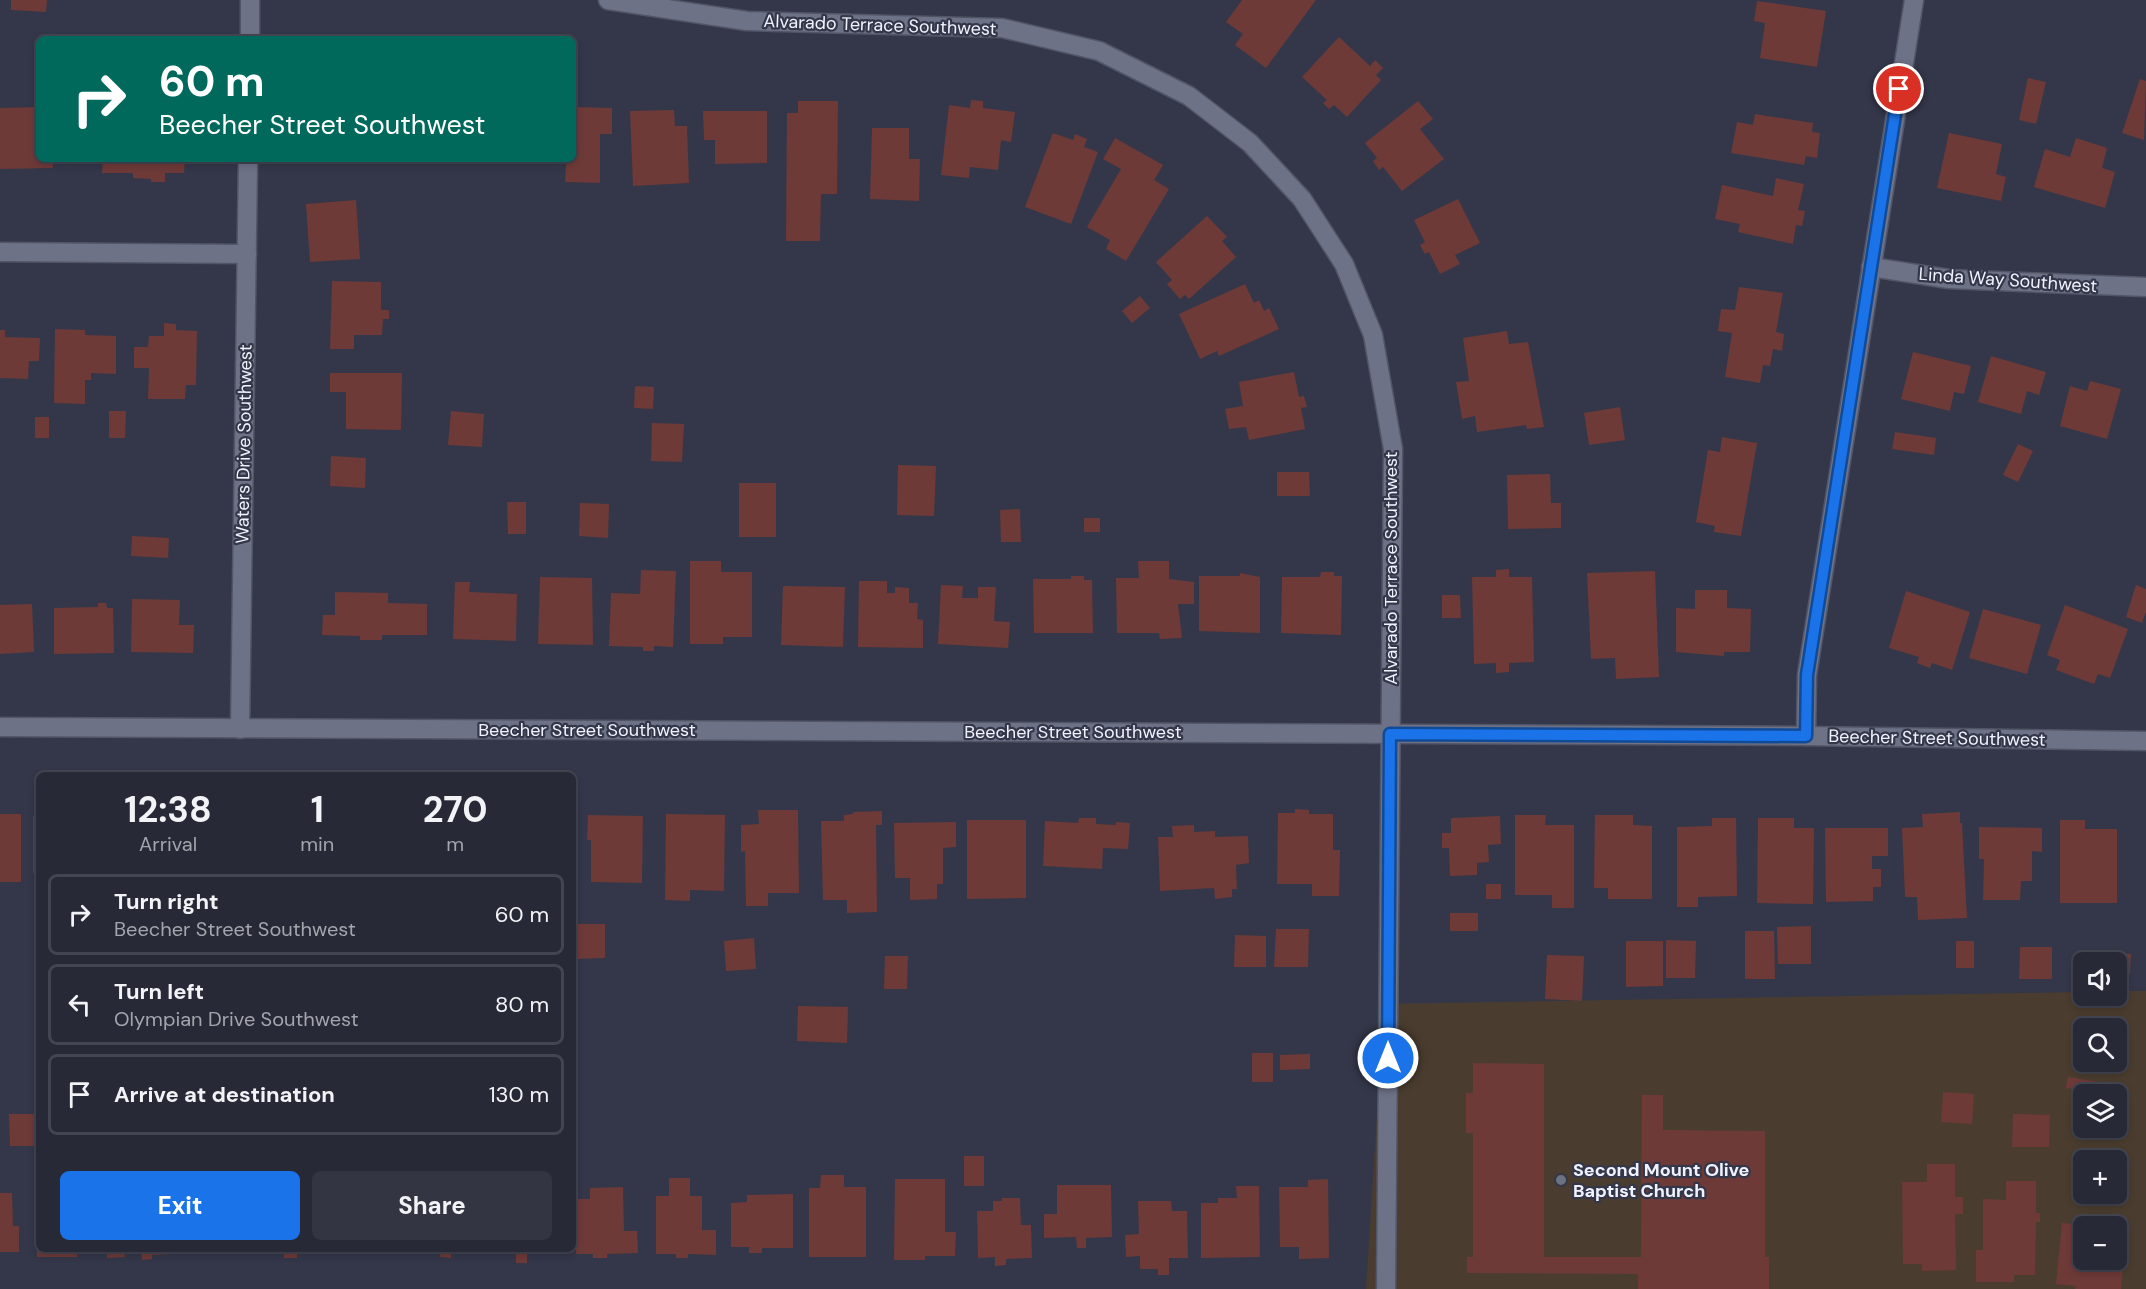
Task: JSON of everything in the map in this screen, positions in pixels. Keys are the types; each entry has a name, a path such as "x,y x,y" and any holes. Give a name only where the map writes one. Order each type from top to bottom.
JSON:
{"street":[{"path":"250,0 250,36"},
{"name":"Alvarado Terrace Southwest","path":"608,0 747,21 1002,28 1099,51 1189,96 1250,143 1302,199 1344,264 1373,335 1393,449 1386,1289"},
{"path":"1806,736 1807,675 1914,0"},
{"name":"Waters Drive Southwest","path":"240,729 248,162"},
{"path":"0,252 247,254"},
{"name":"Linda Way Southwest","path":"1871,267 1949,279 2146,288"},
{"name":"Beecher Street Southwest","path":"0,728 1806,736 2146,741"}],"shaded area":[{"path":"2127,991 2146,991 2146,1289 1366,1289 1384,1004 2073,992 2073,1006 2127,1006"}],"building":[{"path":"11,0 47,0 46,12 11,10"},
{"path":"1242,0 1316,0 1266,68 1235,45 1243,34 1226,22"},
{"path":"1757,1 1826,11 1817,67 1760,58 1765,23 1754,21"},
{"path":"1339,37 1370,66 1375,60 1383,68 1376,75 1381,80 1347,117 1334,105 1329,109 1323,103 1327,100 1302,77"},
{"path":"2028,78 2046,82 2036,124 2019,120"},
{"path":"2140,79 2146,81 2144,140 2122,133"},
{"path":"971,100 983,101 983,108 1015,112 1011,142 1001,140 998,170 970,167 969,178 941,175 949,105 970,108"},
{"path":"798,101 838,101 837,194 821,194 820,241 786,241 787,113 798,113"},
{"path":"1418,101 1433,119 1420,129 1444,159 1402,191 1383,167 1379,170 1373,161 1377,158 1365,143"},
{"path":"36,107 36,162 52,162 53,168 0,169 0,108"},
{"path":"576,107 612,108 612,134 600,134 600,183 565,182 566,163 548,163 576,162"},
{"path":"674,110 675,126 687,126 689,183 633,186 630,111"},
{"path":"703,111 767,111 767,163 715,164 715,140 704,140"},
{"path":"1755,114 1813,123 1812,132 1820,133 1817,158 1806,156 1804,165 1731,153 1737,122 1753,125"},
{"path":"872,128 909,128 909,159 920,159 919,201 870,199"},
{"path":"1053,133 1073,140 1075,134 1087,139 1084,147 1098,152 1071,224 1025,207"},
{"path":"1949,133 2002,144 1996,174 2006,177 2001,201 1937,188"},
{"path":"1115,138 1163,165 1154,180 1169,189 1126,261 1106,249 1110,240 1087,227 1121,169 1103,159"},
{"path":"2076,138 2107,148 2102,168 2115,172 2105,208 2034,187 2045,149 2070,157"},
{"path":"103,162 185,162 184,173 165,173 165,182 133,178 133,173 102,173"},
{"path":"1776,178 1804,184 1798,210 1805,211 1802,226 1796,225 1793,244 1738,232 1740,224 1715,219 1722,185 1773,196"},
{"path":"1458,199 1480,243 1455,255 1460,264 1440,274 1429,252 1425,254 1420,245 1425,242 1414,220"},
{"path":"356,200 360,259 310,262 306,204"},
{"path":"1207,216 1227,237 1222,241 1236,257 1189,299 1185,295 1180,299 1167,284 1172,280 1156,262"},
{"path":"332,281 381,282 381,310 389,310 389,319 383,319 382,335 354,335 354,349 330,349"},
{"path":"1245,284 1254,303 1259,300 1264,311 1269,308 1279,329 1219,356 1217,351 1200,359 1179,314"},
{"path":"1739,287 1783,293 1776,332 1784,334 1782,351 1773,349 1770,366 1763,365 1760,383 1725,377 1732,333 1718,331 1721,309 1735,310"},
{"path":"1140,296 1150,308 1132,323 1122,311"},
{"path":"164,323 176,324 176,330 197,331 196,385 186,385 185,399 148,399 149,368 134,368 134,347 148,347 149,336 164,336"},
{"path":"55,329 85,330 85,335 116,336 116,374 91,373 91,380 85,380 85,404 54,403"},
{"path":"0,330 5,330 5,337 40,338 39,361 29,361 28,379 0,378"},
{"path":"1507,331 1509,344 1528,342 1544,427 1527,429 1526,425 1477,432 1475,416 1462,419 1456,382 1469,381 1463,338"},
{"path":"1913,352 1971,366 1964,394 1954,392 1950,411 1901,399"},
{"path":"1991,356 2046,372 2039,395 2027,391 2021,414 1978,402"},
{"path":"1294,372 1299,397 1304,396 1307,407 1301,408 1305,429 1249,440 1246,427 1229,429 1225,409 1243,406 1239,382"},
{"path":"330,373 402,373 401,430 346,429 346,392 330,392"},
{"path":"2090,381 2121,389 2107,439 2060,426 2070,386 2087,391"},
{"path":"635,386 654,387 653,409 634,408"},
{"path":"1620,407 1625,440 1589,445 1584,413"},
{"path":"109,411 126,411 125,438 109,438"},
{"path":"451,411 484,414 482,447 448,445"},
{"path":"35,417 49,417 49,438 35,438"},
{"path":"652,423 684,424 682,462 651,461"},
{"path":"1895,432 1936,438 1934,455 1892,449"},
{"path":"1722,437 1757,443 1741,536 1714,532 1715,526 1696,522 1708,450 1720,452"},
{"path":"2018,444 2033,451 2018,482 2003,475"},
{"path":"331,456 366,458 365,488 330,486"},
{"path":"898,465 936,466 934,516 897,515"},
{"path":"1277,472 1309,472 1310,496 1277,496"},
{"path":"1550,474 1551,503 1561,503 1561,528 1508,529 1507,475"},
{"path":"739,483 776,483 776,537 739,537"},
{"path":"507,502 526,502 526,534 508,534"},
{"path":"580,503 609,504 608,538 579,536"},
{"path":"1020,509 1021,542 1001,542 1000,510"},
{"path":"1084,518 1100,518 1100,532 1084,532"},
{"path":"132,536 169,538 168,558 131,556"},
{"path":"690,561 721,561 721,572 752,572 752,637 723,637 723,644 690,644"},
{"path":"1138,561 1169,561 1169,579 1194,582 1194,604 1178,604 1182,638 1160,639 1159,633 1117,633 1116,578 1139,578"},
{"path":"1509,569 1509,577 1532,577 1534,662 1509,663 1509,672 1496,673 1496,663 1474,664 1472,577 1496,577 1496,570"},
{"path":"641,570 676,571 673,647 654,646 654,651 643,651 643,647 609,646 611,593 640,594"},
{"path":"1655,571 1659,677 1616,679 1615,658 1591,659 1587,573"},
{"path":"1321,572 1334,572 1334,576 1342,576 1341,635 1281,633 1282,577 1320,577"},
{"path":"1240,573 1260,577 1260,633 1199,631 1199,576 1240,576"},
{"path":"1071,576 1084,576 1084,580 1092,580 1093,633 1034,633 1033,579 1071,579"},
{"path":"540,577 592,578 593,645 538,644"},
{"path":"859,581 887,581 887,593 895,593 895,587 909,588 909,603 918,603 917,619 923,620 923,648 858,647"},
{"path":"455,582 470,582 469,592 517,594 516,641 453,639"},
{"path":"941,585 963,586 962,598 978,598 978,587 996,587 994,621 1010,622 1008,648 938,644"},
{"path":"2136,585 2146,589 2146,612 2142,623 2126,617"},
{"path":"783,586 845,587 843,647 781,645"},
{"path":"1695,590 1727,590 1727,608 1751,609 1750,652 1724,652 1724,656 1676,652 1676,608 1695,609"},
{"path":"1906,591 1970,612 1952,670 1932,663 1930,668 1917,663 1919,657 1889,648"},
{"path":"335,592 388,593 388,603 427,604 427,635 382,635 382,640 360,640 360,636 322,635 323,615 335,615"},
{"path":"1442,595 1460,595 1461,618 1442,618"},
{"path":"132,599 180,600 179,625 194,625 193,653 131,652"},
{"path":"98,603 106,603 107,608 113,608 114,653 54,654 54,608 98,607"},
{"path":"32,604 34,652 0,654 0,605"},
{"path":"2065,605 2128,629 2110,678 2098,674 2094,684 2056,670 2060,660 2047,655"},
{"path":"1983,609 2041,625 2027,674 1969,658"},
{"path":"1295,809 1309,810 1309,814 1333,814 1333,850 1340,850 1339,896 1312,896 1312,884 1277,884 1278,813 1295,813"},
{"path":"758,810 798,810 799,893 768,893 768,906 746,906 745,851 741,852 741,825 759,824"},
{"path":"882,811 882,825 876,825 877,912 847,913 847,900 823,900 821,821 844,821 844,815 853,814 853,812"},
{"path":"1960,812 1967,918 1918,920 1917,897 1905,897 1902,828 1923,827 1922,814"},
{"path":"0,814 21,814 21,882 0,882"},
{"path":"666,814 725,815 724,891 690,890 690,901 665,900"},
{"path":"588,815 643,816 642,883 591,882 591,840 587,840"},
{"path":"1515,815 1546,815 1545,825 1574,825 1574,908 1552,908 1552,895 1515,895"},
{"path":"1595,815 1633,815 1633,825 1652,826 1652,899 1608,899 1608,888 1594,888"},
{"path":"33,816 36,816 36,873 33,873"},
{"path":"1500,816 1501,844 1488,845 1489,862 1477,863 1477,875 1450,876 1449,848 1442,848 1442,833 1451,833 1451,818"},
{"path":"1079,818 1096,818 1096,824 1130,823 1128,849 1103,848 1102,869 1043,866 1045,821 1078,823"},
{"path":"1712,818 1736,818 1737,896 1698,897 1698,907 1677,907 1677,827 1712,826"},
{"path":"1758,818 1794,818 1794,828 1814,828 1813,904 1757,903"},
{"path":"967,820 1026,820 1026,898 967,899"},
{"path":"2060,820 2085,820 2085,829 2117,829 2117,903 2060,903"},
{"path":"956,822 956,847 943,848 943,884 937,884 937,899 910,900 910,878 895,878 894,823"},
{"path":"1194,825 1194,832 1215,831 1215,837 1248,836 1249,863 1236,865 1237,889 1232,889 1232,897 1215,899 1214,888 1160,891 1158,837 1173,837 1172,826"},
{"path":"1979,827 2042,828 2042,852 2032,851 2032,881 2021,881 2020,900 1983,900 1984,859 1979,859"},
{"path":"1825,828 1888,828 1888,856 1872,856 1872,869 1881,869 1881,887 1873,887 1873,901 1826,902"},
{"path":"1486,884 1501,884 1501,899 1486,899"},
{"path":"1450,913 1478,913 1478,931 1450,931"},
{"path":"576,924 605,924 605,958 576,959"},
{"path":"1811,926 1811,964 1778,964 1777,927"},
{"path":"1276,929 1309,929 1308,967 1274,967"},
{"path":"1745,931 1774,931 1775,979 1745,979"},
{"path":"1235,935 1266,936 1266,967 1234,967"},
{"path":"754,938 756,969 726,971 724,941"},
{"path":"1666,940 1696,941 1695,978 1666,978"},
{"path":"1626,941 1663,941 1663,986 1626,987"},
{"path":"1956,941 1974,941 1974,968 1956,968"},
{"path":"2020,947 2052,947 2052,979 2019,979"},
{"path":"2127,954 2131,954 2130,974 2127,974"},
{"path":"1547,955 1584,956 1582,1001 1545,999"},
{"path":"885,956 908,956 907,989 884,989"},
{"path":"798,1006 848,1007 847,1043 797,1041"},
{"path":"1252,1053 1273,1053 1273,1082 1252,1082"},
{"path":"1310,1054 1310,1069 1280,1070 1280,1055"},
{"path":"1473,1063 1544,1064 1544,1257 1641,1257 1642,1095 1663,1095 1663,1130 1765,1131 1765,1257 1769,1257 1769,1289 1638,1289 1638,1274 1467,1273 1467,1257 1473,1257 1473,1133 1466,1133 1466,1093 1473,1093"},
{"path":"2068,1077 2111,1084 2073,1084 2073,1089 2066,1088"},
{"path":"1943,1092 1974,1094 1972,1124 1941,1122"},
{"path":"9,1114 36,1114 36,1146 10,1146"},
{"path":"2013,1114 2050,1115 2049,1147 2012,1147"},
{"path":"964,1156 984,1156 984,1186 964,1186"},
{"path":"1927,1164 1955,1164 1955,1197 1963,1197 1963,1214 1955,1214 1956,1270 1922,1271 1922,1264 1903,1264 1902,1182 1927,1182"},
{"path":"821,1175 844,1175 844,1187 866,1187 866,1257 809,1257 809,1188 820,1188"},
{"path":"669,1178 690,1178 690,1196 702,1196 702,1230 716,1230 716,1255 688,1254 688,1258 676,1258 676,1254 656,1254 656,1196 669,1196"},
{"path":"895,1179 945,1179 945,1232 956,1232 955,1256 925,1256 925,1260 894,1260"},
{"path":"1328,1179 1329,1258 1299,1259 1299,1247 1280,1247 1279,1187 1308,1187 1308,1180"},
{"path":"2006,1181 2036,1181 2036,1213 2040,1213 2040,1222 2036,1222 2035,1275 2014,1275 2014,1282 1976,1282 1976,1250 1983,1250 1983,1199 2006,1200"},
{"path":"1057,1185 1111,1185 1112,1237 1086,1238 1086,1248 1077,1248 1076,1237 1044,1238 1044,1214 1057,1214"},
{"path":"1236,1186 1259,1186 1260,1257 1201,1258 1201,1203 1218,1203 1218,1198 1237,1198"},
{"path":"623,1187 624,1231 637,1231 638,1253 607,1254 607,1258 593,1258 593,1254 576,1254 576,1199 590,1199 590,1188"},
{"path":"0,1193 12,1193 13,1226 19,1226 19,1252 0,1252"},
{"path":"793,1194 793,1248 762,1248 762,1253 749,1253 749,1247 731,1247 731,1203 747,1202 747,1195"},
{"path":"1002,1198 1020,1198 1021,1225 1031,1225 1032,1258 1006,1259 1006,1265 995,1266 995,1257 978,1258 977,1211 993,1211 993,1201 1002,1201"},
{"path":"1138,1201 1171,1201 1172,1211 1187,1211 1188,1258 1169,1258 1169,1275 1158,1275 1158,1269 1140,1269 1140,1256 1126,1257 1125,1235 1139,1234"},
{"path":"2062,1223 2073,1224 2073,1270 2123,1270 2121,1289 2075,1289 2076,1286 2056,1284"},
{"path":"37,1252 94,1252 77,1253 77,1257 37,1257"},
{"path":"107,1252 124,1252 125,1257 107,1258"},
{"path":"141,1252 172,1252 172,1254 152,1255 152,1259 142,1260"},
{"path":"185,1252 249,1252 249,1253"},
{"path":"328,1252 328,1254 297,1254 297,1258 284,1258 284,1253 264,1253"},
{"path":"344,1252 402,1252 344,1253"},
{"path":"441,1252 451,1252 451,1258 440,1257"},
{"path":"497,1252 560,1252 560,1254 527,1253 527,1263 516,1263 516,1254 497,1254"}],"place":[{"name":"Second Mount Olive Baptist Church","path":"1561,1180"}],"route":[{"path":"1388,1058 1390,734 1806,736 1807,675 1899,89"}]}
